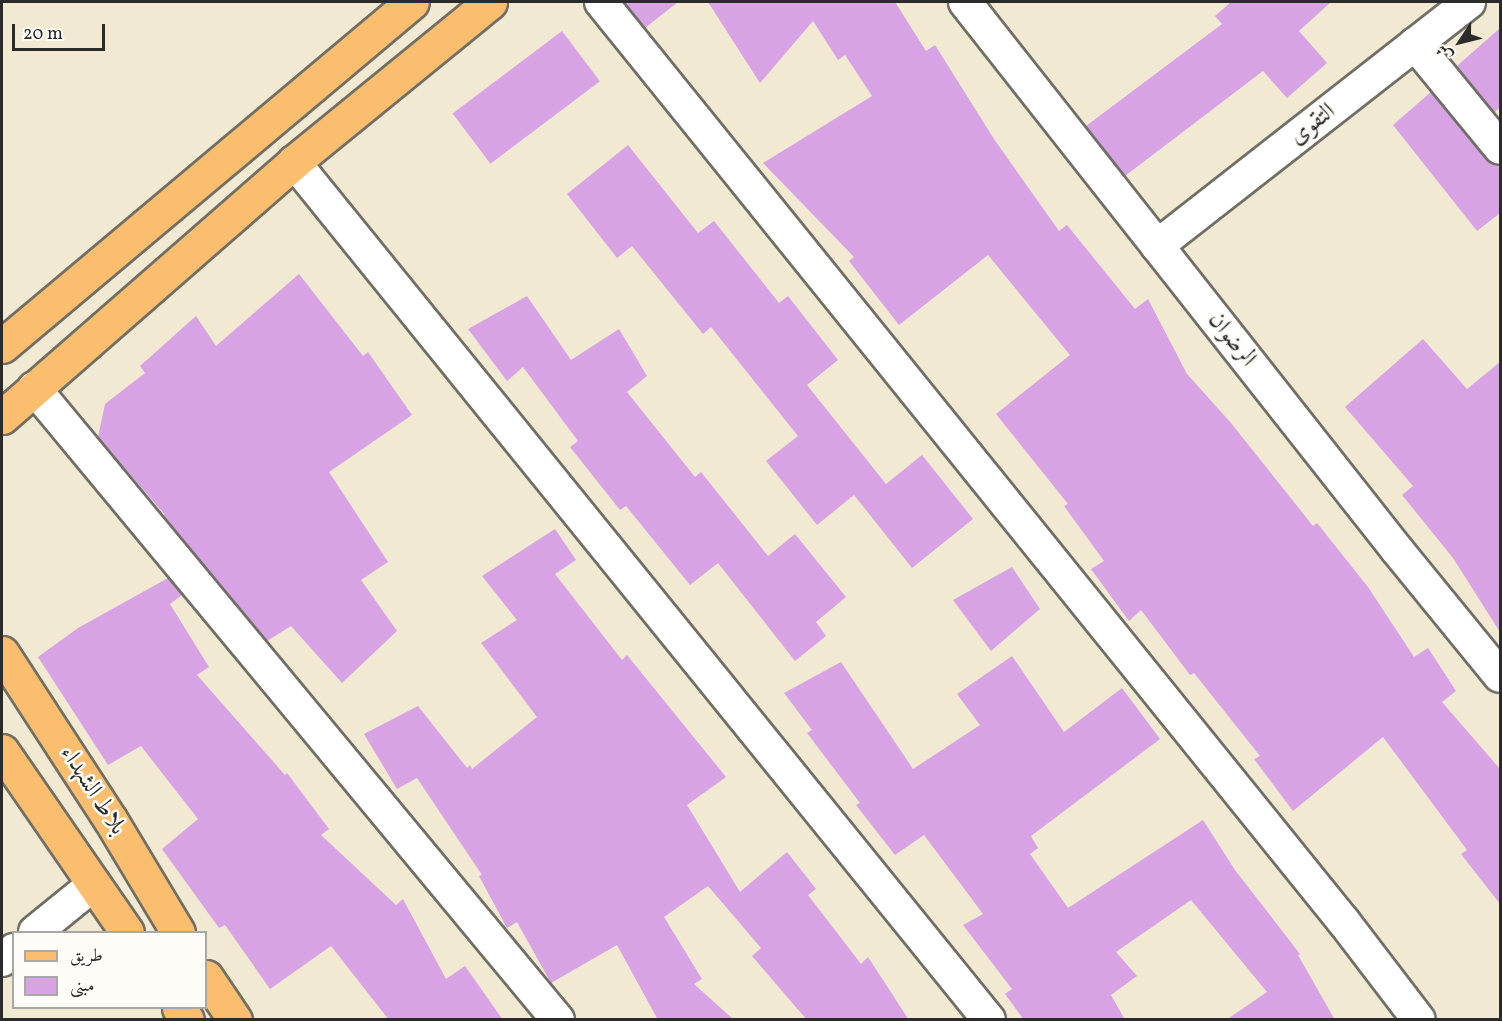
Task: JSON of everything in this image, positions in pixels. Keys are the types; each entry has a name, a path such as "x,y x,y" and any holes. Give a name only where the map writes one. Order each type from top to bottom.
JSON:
{"main road":[{"path":"2,346 411,2"},
{"path":"2,417 294,162 490,2"},
{"name":"بلاط الشهداء","path":"2,652 110,819 177,931"},
{"path":"2,751 126,931"},
{"path":"207,978 235,1020"}],"street":[{"path":"601,2 1344,922 1419,1020"},
{"name":"الرضوان","path":"965,2 1500,676"},
{"name":"التقوى","path":"1157,246 1469,2"},
{"path":"1415,44 1500,148"},
{"path":"294,162 989,1020"},
{"path":"34,388 558,1020"},
{"path":"37,931 93,885"}],"building":[{"path":"624,2 678,2 645,28"},
{"path":"708,2 895,2 926,51 935,45 994,139 1059,231 1067,225 1135,309 1148,299 1187,374 1231,423 1313,526 1317,523 1368,587 1414,657 1428,648 1456,691 1442,702 1500,769 1500,904 1461,854 1467,850 1383,737 1293,811 1254,759 1260,756 1194,673 1190,675 1141,610 1129,621 1091,569 1104,561 1064,506 1068,504 996,414 1070,355 988,255 899,325 849,261 854,257 763,163 872,96 845,55 838,60 813,21 760,83"},
{"path":"1231,2 1331,2 1299,31 1327,63 1287,98 1263,71 1125,176 1086,126 1222,24 1215,16"},
{"path":"1500,28 1500,107 1494,113 1457,66"},
{"path":"562,31 600,81 491,164 453,113"},
{"path":"1431,92 1486,159 1500,167 1500,213 1477,231 1393,125"},
{"path":"628,145 698,233 714,221 779,303 788,296 838,360 807,385 886,484 922,455 973,519 912,568 854,495 817,525 766,461 798,436 711,327 703,334 632,246 617,258 567,194"},
{"path":"299,274 363,356 368,352 412,415 329,472 388,562 361,580 397,631 342,683 291,626 267,641 163,516 165,515 98,437 105,404 145,373 140,366 196,316 216,346"},
{"path":"527,296 571,360 619,329 647,376 627,392 695,477 701,472 768,556 795,534 846,597 816,622 826,636 795,661 718,563 690,585 626,506 620,510 570,447 578,441 523,367 507,381 468,329"},
{"path":"1423,339 1467,389 1500,362 1500,632 1453,558 1402,495 1413,486 1345,407"},
{"path":"555,529 576,560 555,574 622,660 627,655 726,777 687,805 740,892 787,852 816,889 808,895 861,964 868,957 909,1020 807,1020 752,956 761,948 708,886 664,917 702,979 694,984 734,1020 658,1020 617,945 551,983 517,922 507,928 479,876 482,875 417,778 397,789 364,734 418,706 467,768 470,765 472,769 537,717 481,643 517,620 482,576"},
{"path":"1012,567 1040,609 991,651 953,600"},
{"path":"168,578 182,595 170,604 209,667 197,675 285,775 287,773 329,829 321,835 396,905 403,899 446,979 465,966 503,1020 389,1020 331,946 270,989 225,925 219,928 162,849 198,819 141,746 108,765 38,657 78,628"},
{"path":"1012,656 1064,732 1122,688 1160,739 1031,836 1038,848 1030,854 1068,908 1203,820 1235,870 1300,954 1298,955 1335,1020 1226,1020 1267,992 1191,900 1116,952 1137,976 1111,995 1125,1020 1024,1020 1005,994 1012,989 963,925 983,914 924,835 895,855 856,805 860,803 807,733 812,730 784,693 841,662 913,769 980,725 957,694"}]}
